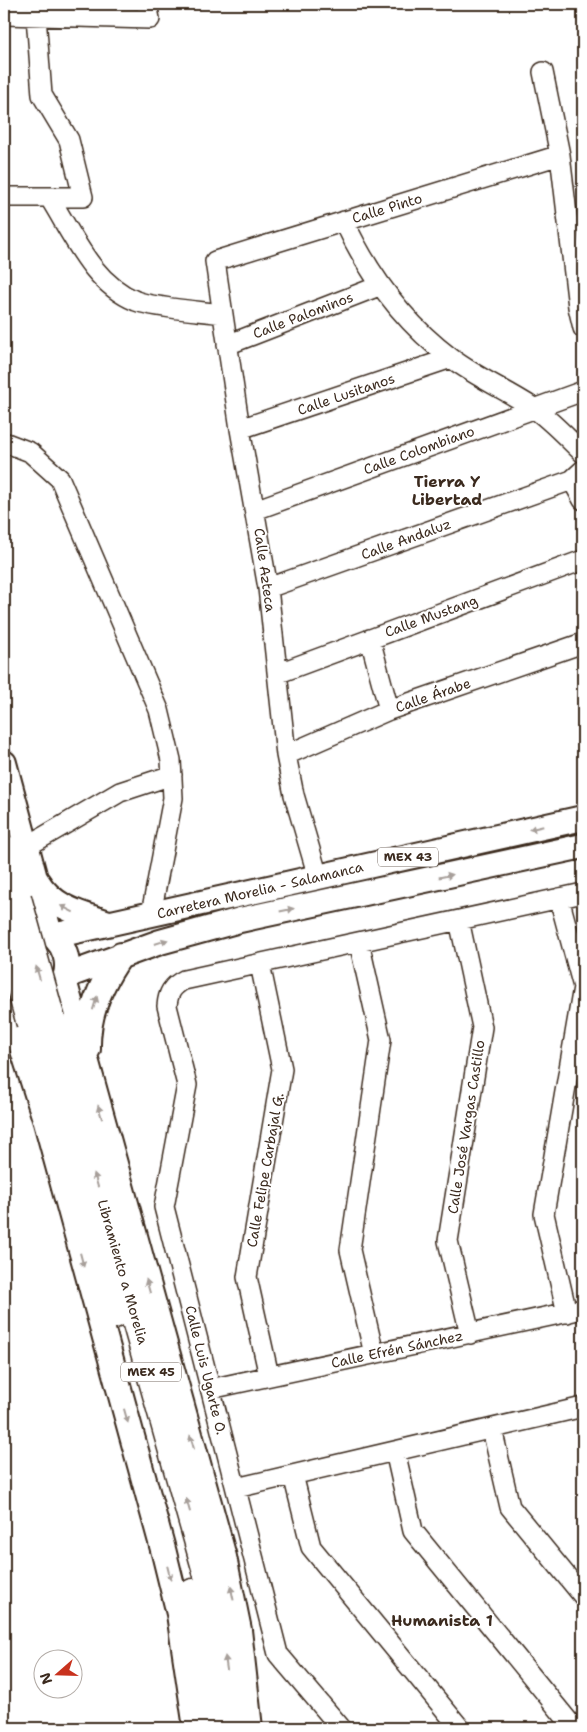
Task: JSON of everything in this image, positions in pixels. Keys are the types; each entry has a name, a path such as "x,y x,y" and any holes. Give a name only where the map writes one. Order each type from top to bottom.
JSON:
{"highway":[{"name":"Libramiento a Morelia","path":"15,848 26,1026 210,1582 222,1636 234,1728"},
{"name":"Libramiento a Morelia","path":"4,928 26,1026 186,1562 198,1611 214,1728"}],"main road":[{"path":"4,763 15,848 45,892 60,905 71,912 111,924"},
{"name":"Carretera Morelia - Salamanca","path":"52,935 111,924 583,818"},
{"name":"Carretera Morelia - Salamanca","path":"65,978 121,955 240,920 583,846"},
{"path":"34,876 52,935 62,947 66,956 65,978 93,1085 224,1556 239,1630 250,1728"},
{"name":"MEX 43","path":"4,938 14,931 29,928 52,935"},
{"path":"93,1085 88,1039 91,1016 98,994 108,974 121,955"},
{"name":"MEX 43","path":"4,994 17,1001 38,1002 56,992 65,978"},
{"path":"4,994 26,1026 46,1122 164,1553 179,1614 196,1728"}],"street":[{"path":"4,15 36,16 148,12"},
{"path":"4,197 83,197 69,140 42,95 36,16"},
{"path":"543,72 560,154 578,307 583,328"},
{"name":"Calle Pinto","path":"215,262 560,154"},
{"path":"49,197 95,272 115,291 138,302 223,314"},
{"path":"344,221 360,254 379,286 412,325 451,358 534,408 583,454"},
{"name":"Calle Azteca","path":"215,262 240,430 256,510 268,588 286,755 294,795 318,877"},
{"name":"Calle Palominos","path":"228,344 379,286"},
{"name":"Calle Lusitanos","path":"240,430 451,358"},
{"name":"Calle Colombiano","path":"256,510 583,391"},
{"path":"4,442 30,452 60,479 159,710 171,760 173,798 151,914"},
{"path":"578,475 583,500"},
{"name":"Calle Andaluz","path":"268,588 578,475"},
{"name":"Calle Mustang","path":"278,673 583,560"},
{"path":"370,639 389,710"},
{"name":"Calle Árabe","path":"286,755 389,710 583,642"},
{"path":"15,848 120,792 172,775"},
{"path":"260,964 583,893"},
{"path":"559,898 583,987 544,1214 575,1311"},
{"name":"Calle José Vargas Castillo","path":"459,920 482,1027 448,1241 470,1334"},
{"path":"359,942 381,1040 350,1250 374,1354"},
{"name":"Calle Luis Ugarte O.","path":"260,964 184,980 170,990 167,1006 187,1085 164,1207 278,1654 341,1728"},
{"name":"Calle Felipe Carbajal G.","path":"260,964 282,1069 247,1277 269,1376"},
{"name":"Calle Efrén Sánchez","path":"210,1389 575,1311"},
{"path":"236,1488 583,1408"},
{"path":"492,1429 510,1507 583,1596"},
{"path":"395,1451 413,1531 574,1728"},
{"path":"293,1475 311,1546 460,1728"}],"district":[{"name":"Tierra Y Libertad","path":"447,490"},
{"name":"Humanista 1","path":"442,1620"}]}
